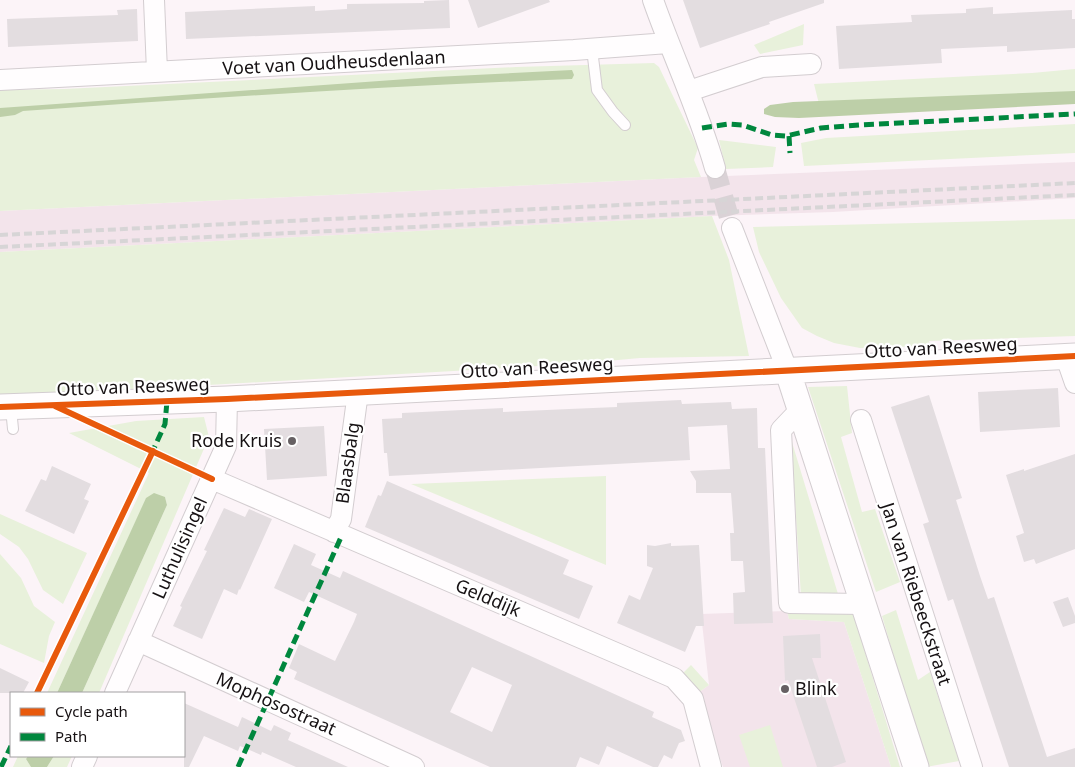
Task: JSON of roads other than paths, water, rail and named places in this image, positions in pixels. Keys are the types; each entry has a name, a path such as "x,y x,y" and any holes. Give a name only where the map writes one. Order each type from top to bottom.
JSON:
{"street":[{"path":"154,0 157,71"},
{"path":"653,0 668,43 689,90 715,168"},
{"name":"Voet van Oudheusdenlaan","path":"0,80 592,49 668,43"},
{"path":"689,90 762,67 811,64"},
{"path":"732,228 788,372 916,767"},
{"path":"1070,356 1075,383"},
{"name":"Otto van Reesweg","path":"8,414 227,399 788,372 1070,356"},
{"name":"Blaasbalg","path":"334,532 341,519 358,392"},
{"name":"Luthulisingel","path":"115,692 226,446 227,399"},
{"path":"800,410 781,430 789,603 864,604"},
{"name":"Jan van Riebeeckstraat","path":"861,420 972,767"},
{"name":"Gelddijk","path":"212,478 674,678 693,699 711,767"},
{"name":"Mophosostraat","path":"138,641 414,767"}],"lane":[{"path":"592,49 597,90 625,126"}],"tunnel":[{"path":"715,168 732,228"}],"railway":[{"path":"0,235 1075,183"},
{"path":"0,247 1075,195"}],"place":[{"name":"Rode Kruis","path":"292,441"},
{"name":"Blink","path":"785,689"}]}
